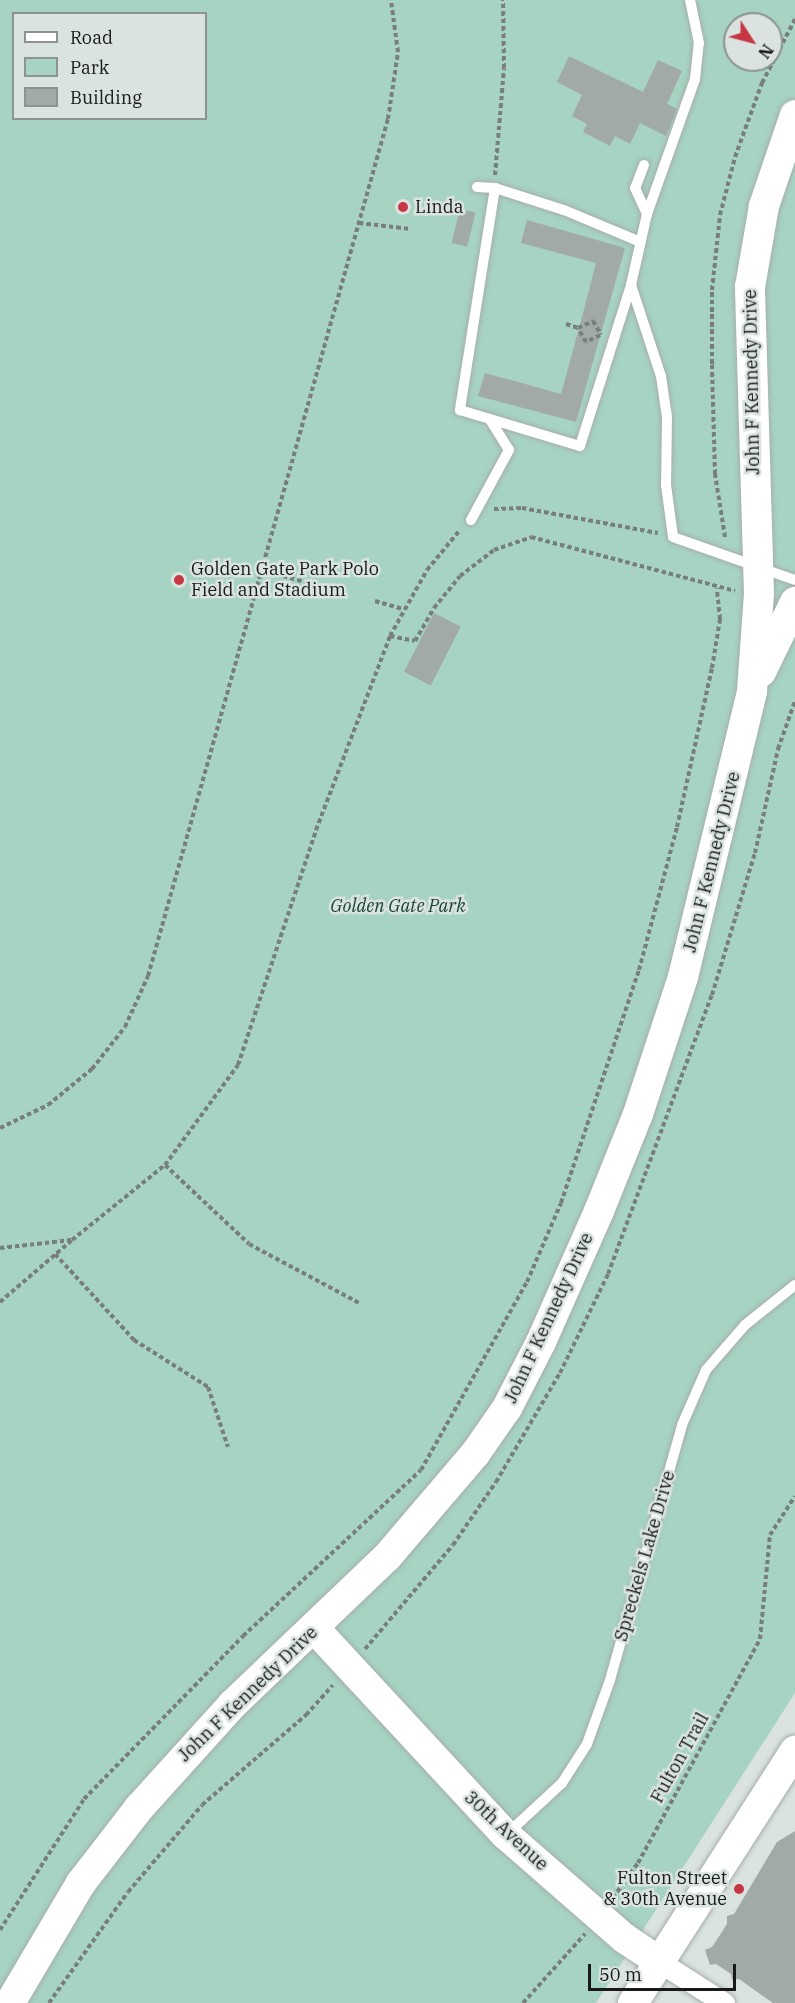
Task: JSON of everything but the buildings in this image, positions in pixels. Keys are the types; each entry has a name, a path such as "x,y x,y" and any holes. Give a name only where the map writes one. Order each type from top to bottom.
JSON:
{"street":[{"name":"John F Kennedy Drive","path":"752,691 750,287 764,206 794,120"},
{"name":"John F Kennedy Drive","path":"10,2003 81,1882 139,1808 216,1721 416,1528 475,1454 507,1408 560,1303 638,1114 670,1020 708,888 752,691 795,602"},
{"name":"30th Avenue","path":"314,1628 506,1835 600,1917 660,1962 724,2003"},
{"path":"633,2003 795,1751"}],"lane":[{"path":"495,188 460,410 580,446 630,285 638,242 695,78 699,43 690,0"},
{"path":"644,165 635,188 647,214"},
{"path":"477,187 495,188 564,210 638,242"},
{"path":"630,285 661,376 673,537 750,580 795,580"},
{"path":"471,520 509,450 490,419"},
{"name":"Spreckels Lake Drive","path":"506,1835 562,1783 587,1744 613,1670 682,1425 706,1370 745,1325 795,1285"}],"path":[{"path":"0,1128 48,1105 72,1088 110,1049 138,1001 394,96 398,52 391,0"},
{"path":"495,188 495,143 504,57 503,0"},
{"path":"359,224 411,229"},
{"path":"566,324 578,328 586,342 601,335 593,321 578,328"},
{"path":"0,1302 165,1165 238,1065 316,830 390,636 441,550 471,520 489,510 522,508 673,537"},
{"path":"390,636 416,641 434,609 460,576 494,550 531,537 634,561 717,588 750,580"},
{"path":"261,570 305,582"},
{"path":"0,1930 84,1799 243,1636 421,1470 528,1282 561,1203 606,1077 654,918 712,668 720,619 717,588"},
{"path":"375,601 404,609"},
{"path":"165,1165 249,1244 359,1303"},
{"path":"0,1248 72,1240"},
{"path":"55,1254 134,1340 208,1387 228,1447"},
{"name":"Fulton Trail","path":"523,2003 600,1917 638,1863 760,1639 770,1535 795,1496"},
{"path":"50,2003 128,1892 202,1805 306,1715 336,1681"}],"green space":[{"name":"Golden Gate Park","path":"0,0 795,0 795,1693 596,2003 0,2003"}],"place":[{"name":"Linda","path":"403,207"},
{"name":"Golden Gate Park Polo Field and Stadium","path":"179,580"},
{"name":"Fulton Street & 30th Avenue","path":"739,1889"}]}
